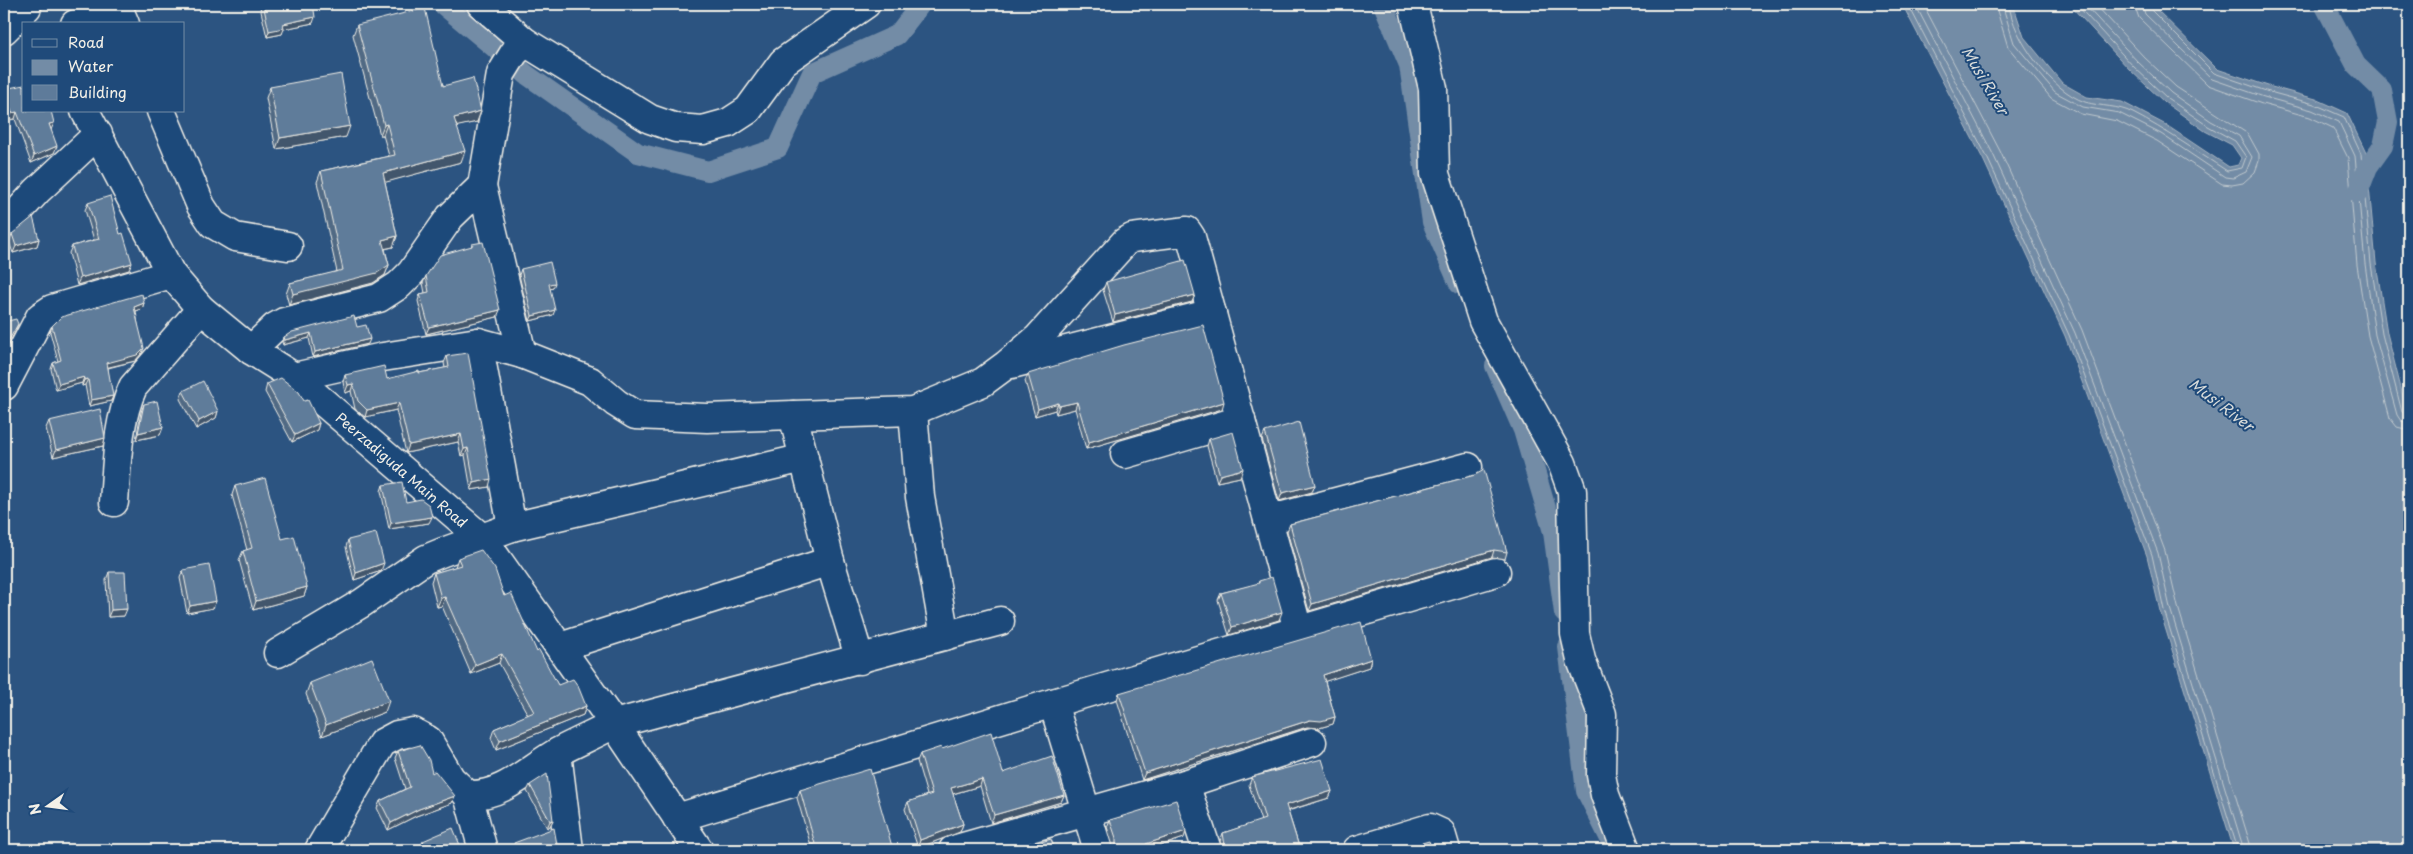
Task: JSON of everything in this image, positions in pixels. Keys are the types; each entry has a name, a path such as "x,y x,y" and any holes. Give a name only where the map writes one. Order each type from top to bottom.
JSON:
{"street":[{"path":"481,4 513,56 650,119 676,128 703,130 728,123 748,110 783,62 866,4"},
{"path":"1413,4 1433,88 1434,174 1440,193 1483,321 1562,463 1572,491 1575,634 1581,660 1602,714 1601,775 1605,795 1626,850"},
{"path":"80,22 115,9 120,12 124,22"},
{"path":"4,30 7,24 29,12"},
{"path":"513,56 482,186 522,354"},
{"path":"161,112 200,206 213,224 235,237 288,246"},
{"path":"4,227 37,191 92,123"},
{"name":"Peerzadiguda Main Road","path":"92,123 171,274 201,309 252,350 294,377 483,539 614,724 699,850"},
{"path":"252,350 275,327 284,322 379,298 400,285 411,274 450,217 482,186"},
{"path":"294,377 383,357 478,342 522,354 590,381 634,415 708,418 913,411 983,382 1006,366 1038,338 1120,247 1132,238 1187,231 1191,237 1298,630"},
{"path":"4,386 40,317 52,309 171,274"},
{"path":"114,502 118,449 127,400 132,387 201,309"},
{"path":"1006,366 1212,313"},
{"path":"478,342 512,527"},
{"path":"913,411 920,497 944,636"},
{"path":"794,416 830,561 860,660"},
{"path":"1126,454 1241,420"},
{"path":"278,654 362,603 426,559 512,527 804,458"},
{"path":"1268,520 1468,468"},
{"path":"560,647 830,561"},
{"path":"677,818 1053,703 1496,572"},
{"path":"468,795 482,796 497,791 557,753 614,724 860,660 1000,621"},
{"path":"1053,703 1098,850"},
{"path":"319,850 382,744 397,735 413,732 428,740 452,779 468,795 483,850"},
{"path":"953,850 1185,784 1312,742"},
{"path":"557,753 569,850"},
{"path":"1185,784 1207,850"},
{"path":"1356,850 1430,828 1441,833 1446,850"}],"water":[{"name":"Musi River","path":"1902,4 2013,4 2024,37 2062,83 2087,97 2122,102 2166,125 2229,167 2238,165 2241,158 2232,145 2205,131 2164,102 2130,70 2069,4 2151,4 2217,69 2316,99 2347,113 2366,153 2376,263 2387,333 2409,420 2409,850 2234,850 2160,611 2147,556 2065,336 1983,159"}],"building":[{"path":"263,4 313,4 315,17 283,24 284,28 269,31"},
{"path":"425,8 443,86 473,78 481,111 454,118 465,151 383,173 397,236 382,240 389,265 377,273 293,294 290,283 343,270 321,171 395,155 387,124 384,125 357,25"},
{"path":"341,74 350,126 280,138 270,87"},
{"path":"22,85 22,112 51,112 54,123 49,124 57,146 34,156 17,112 12,113 8,99 4,102 4,89"},
{"path":"110,196 120,234 123,233 132,263 80,278 72,246 99,239 88,203"},
{"path":"33,217 39,239 16,246 12,234"},
{"path":"483,242 500,310 429,327 420,294 429,292 426,276 440,255"},
{"path":"1185,260 1195,295 1115,315 1106,282"},
{"path":"550,262 555,283 549,284 555,310 532,316 521,269"},
{"path":"142,294 144,303 134,307 144,348 137,355 107,363 113,396 91,400 88,379 84,380 84,377 59,384 53,363 61,360 52,326 61,317"},
{"path":"354,316 357,327 366,325 370,339 315,352 311,333 285,340 284,337 292,332"},
{"path":"16,319 18,324 9,340 4,341 4,322"},
{"path":"1203,325 1224,402 1089,442 1077,402 1059,406 1058,403 1038,409 1028,374 1124,345"},
{"path":"468,353 491,479 474,483 468,448 464,449 461,434 409,445 399,403 367,410 358,401 353,384 348,385 345,375 384,366 387,379 419,371 419,373 449,367 447,356"},
{"path":"281,378 299,392 304,401 308,400 319,423 295,435 267,384"},
{"path":"203,381 218,411 199,421 183,391"},
{"path":"157,401 163,427 138,433 144,404"},
{"path":"100,409 105,438 56,450 49,421"},
{"path":"1299,422 1315,485 1282,493 1265,432"},
{"path":"1233,432 1243,469 1220,475 1209,439"},
{"path":"1484,470 1507,552 1494,550 1312,604 1290,524 1475,475"},
{"path":"265,478 282,539 294,536 307,587 256,601 243,551 252,548 235,486"},
{"path":"402,482 406,502 421,499 429,505 432,517 391,523 383,485"},
{"path":"376,533 384,563 356,573 348,540"},
{"path":"481,550 495,569 504,596 511,593 537,652 539,650 558,685 573,679 586,706 500,741 494,729 534,712 502,654 475,665 445,597 441,598 434,573 461,565 458,558"},
{"path":"209,565 216,601 190,606 183,570"},
{"path":"109,572 125,572 127,609 111,610"},
{"path":"1272,577 1282,612 1232,627 1221,593 1259,583 1259,581"},
{"path":"1361,622 1371,659 1323,675 1335,717 1321,721 1310,720 1145,773 1119,693"},
{"path":"372,658 389,701 326,725 310,683"},
{"path":"991,732 1003,773 1052,756 1064,795 994,815 982,779 951,788 963,824 920,840 908,802 932,794 920,754 941,747 942,749"},
{"path":"420,745 429,760 432,773 435,771 455,796 419,809 391,823 380,801 410,787 398,751"},
{"path":"1322,759 1332,791 1286,805 1300,850 1223,850 1225,846 1223,833 1265,819 1252,777"},
{"path":"870,769 893,850 796,850 815,844 800,790"},
{"path":"547,774 553,820 550,821 530,785"},
{"path":"1176,800 1186,831 1146,844 1148,850 1113,850 1116,846 1116,838 1110,820"},
{"path":"453,828 462,850 427,850 423,841"},
{"path":"554,828 558,850 507,850 515,846 514,843"},
{"path":"1051,839 1055,850 1016,850"},
{"path":"1429,841 1432,850 1397,850"}],"waterway":[{"path":"442,4 527,75 638,153 708,171 778,148 812,73 897,35 921,4"},
{"path":"1383,4 1409,65 1432,222 1459,284"},
{"path":"2324,4 2356,65 2382,90 2388,122 2383,146 2368,167 2358,193"},
{"path":"1495,366 1523,430 1553,532 1564,613"},
{"path":"1568,647 1586,791 1611,841"}]}
